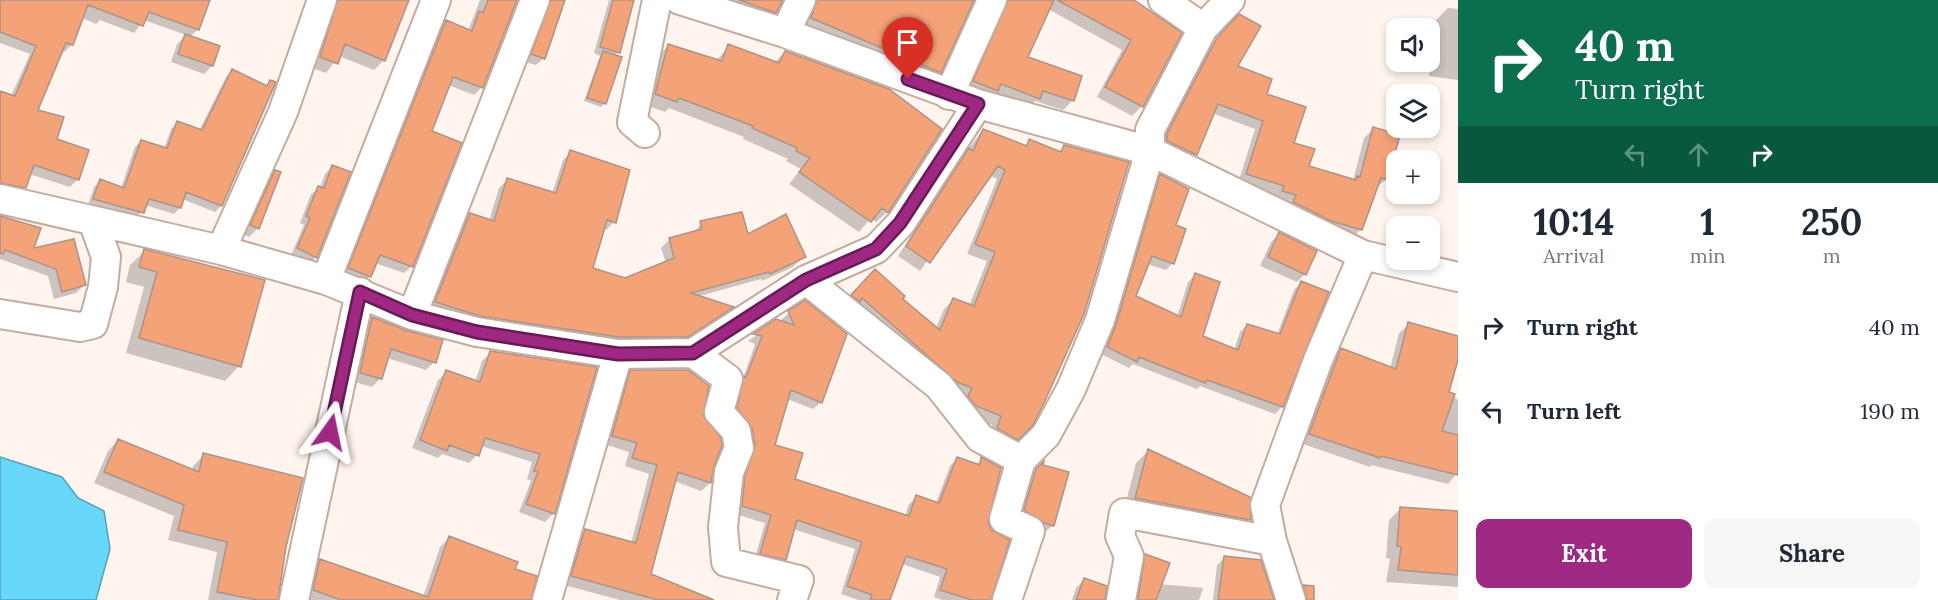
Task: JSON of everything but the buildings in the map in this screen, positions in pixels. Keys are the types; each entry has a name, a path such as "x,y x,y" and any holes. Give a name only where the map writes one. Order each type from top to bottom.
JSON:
{"street":[{"path":"221,250 283,112 322,0"},
{"path":"326,280 436,0"},
{"path":"412,315 535,0"},
{"path":"645,133 632,122 657,0"},
{"path":"680,0 785,33 949,95 1150,151 1363,255 1458,278"},
{"path":"785,33 801,0"},
{"path":"949,95 992,0"},
{"path":"1163,0 1203,28"},
{"path":"1006,600 1030,531 1004,519 1021,460 1046,435 1071,389 1100,320 1150,151 1150,130 1203,28 1230,0"},
{"path":"0,199 221,250 326,280 412,315 477,332 618,354 693,353 806,280 876,249 900,223 978,104"},
{"path":"0,314 80,327 93,324 103,287 106,256 93,221"},
{"path":"1291,600 1272,541 1265,505 1318,360 1363,255"},
{"path":"806,280 939,386 980,438 1021,460"},
{"path":"300,598 360,292"},
{"path":"693,353 728,379 719,412 736,431 739,448 729,472 723,528 726,562 799,580 792,600"},
{"path":"547,600 618,354"},
{"path":"1121,600 1129,556 1120,536 1124,513 1272,541"}],"water":[{"path":"0,457 62,477 78,498 104,511 110,549 96,600 0,600"}],"route":[{"path":"330,432 360,292 412,315 477,332 618,354 693,353 806,280 876,249 900,223 978,104 908,79"}]}
